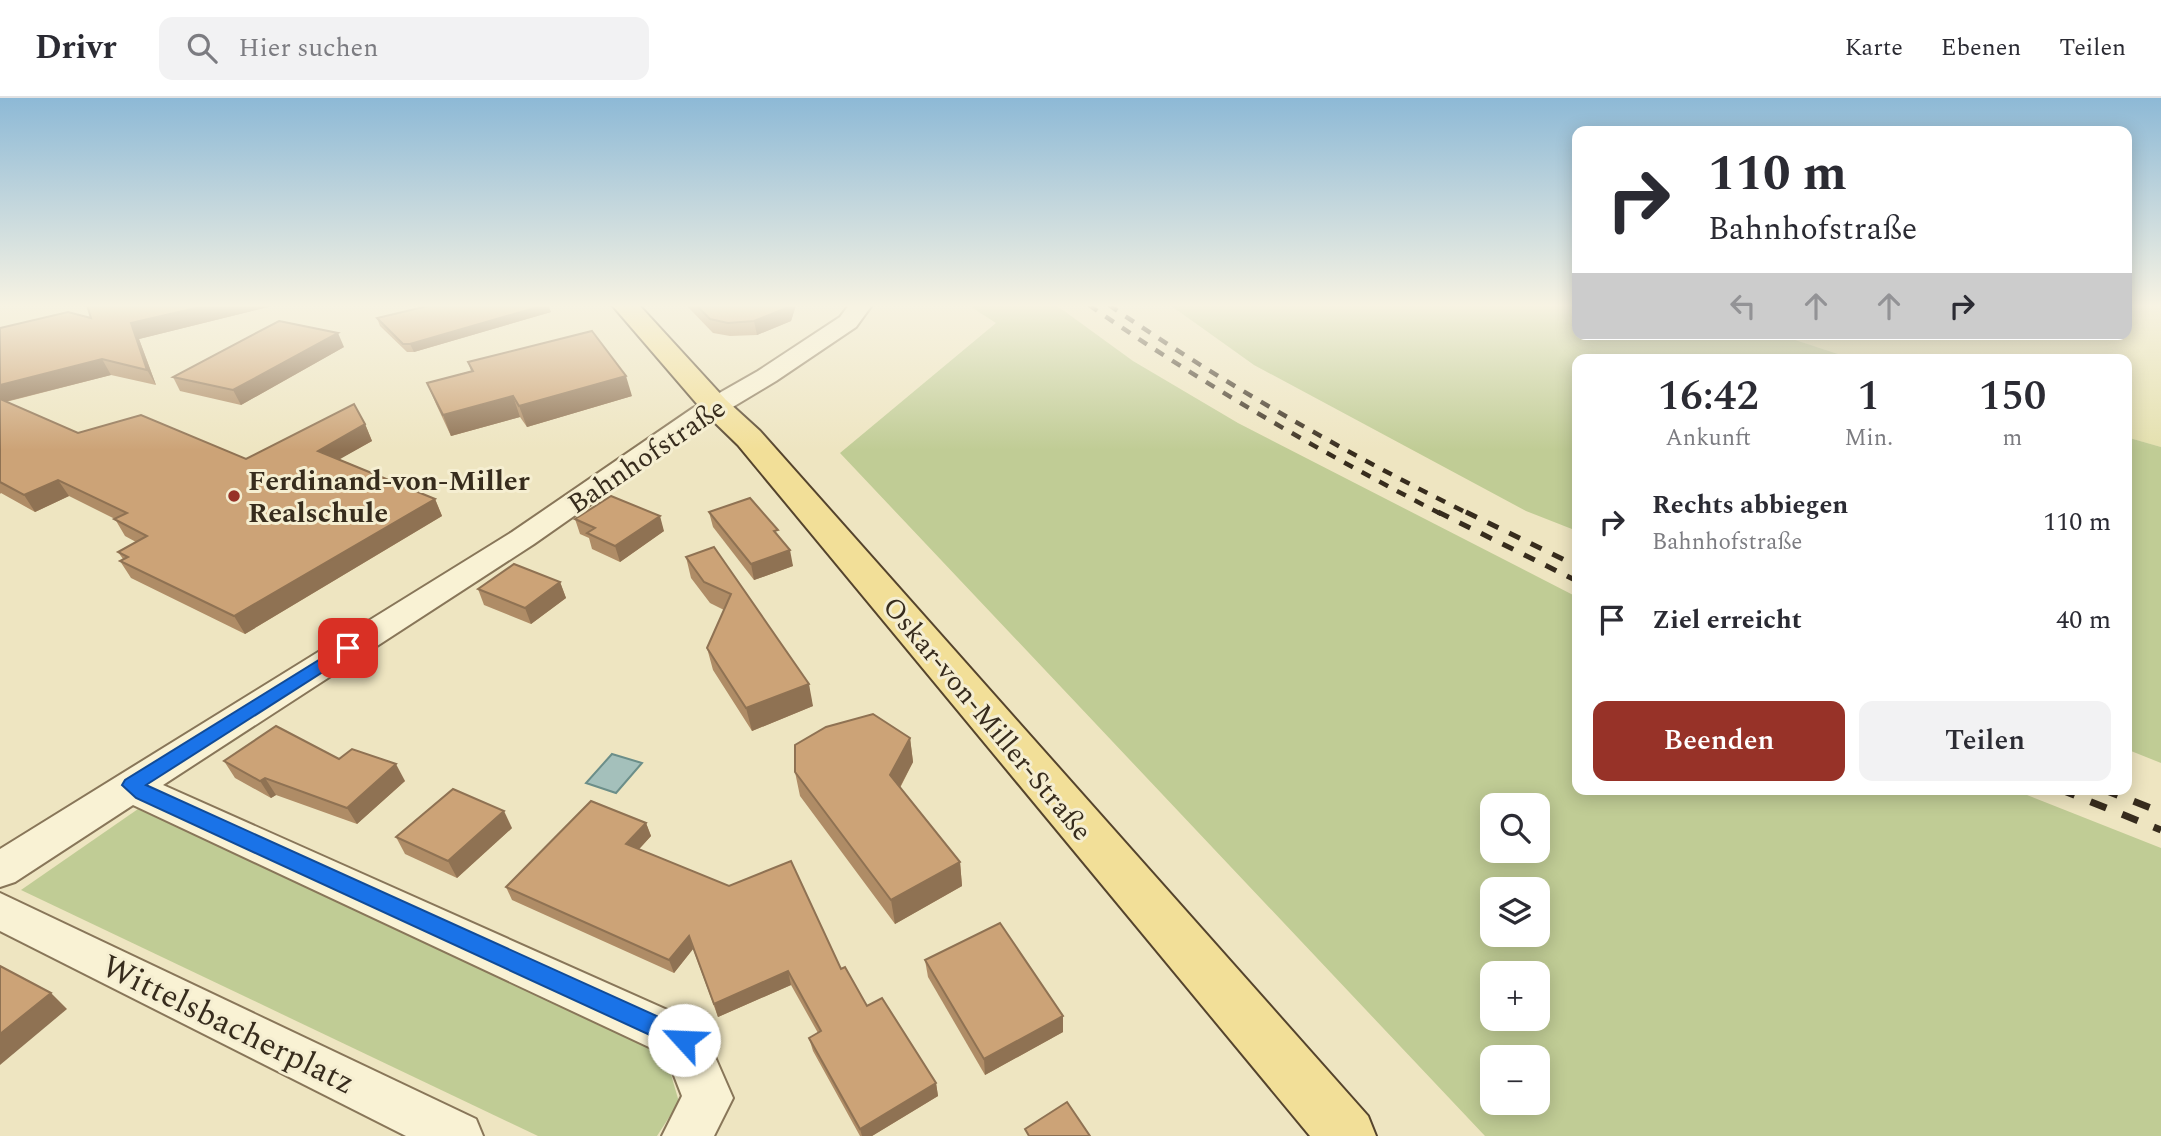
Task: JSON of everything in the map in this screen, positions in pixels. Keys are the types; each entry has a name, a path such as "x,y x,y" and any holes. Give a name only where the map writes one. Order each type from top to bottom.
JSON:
{"main road":[{"name":"Oskar-von-Miller-Straße","path":"669,353 715,406 749,438 1347,1136"}],"street":[{"name":"Bahnhofstraße","path":"0,870 523,538 715,406 800,353"},
{"path":"132,785 143,793 684,1040 708,1098 687,1136"},
{"name":"Wittelsbacherplatz","path":"0,911 458,1136"}],"shaded area":[{"path":"2161,353 2161,447 2132,439 2132,354 1838,354"}],"green space":[{"path":"959,353 1123,353 1238,423 1572,594 1572,795 2027,795 2161,848 2161,1136 1485,1136 840,453"},
{"path":"1238,353 1838,354 1572,354 1572,529 1526,511 1254,365"},
{"path":"2132,439 2161,447 2161,763 2132,751"},
{"path":"138,809 665,1054 679,1102 657,1136 538,1136 21,890"}],"water":[{"path":"612,754 642,763 616,793 586,783"}],"building":[{"path":"0,353 141,353 147,370 102,359 0,385"},
{"path":"218,353 300,353 233,390 173,377"},
{"path":"502,353 609,353 626,376 519,406 513,396 443,415 427,383 473,371 468,362"},
{"path":"0,399 78,433 141,415 246,459 354,404 365,424 318,451 435,499 234,616 120,561 128,557 118,552 147,536 114,519 127,513 58,480 24,495 0,482"},
{"path":"611,496 660,516 615,546 587,533 595,528 575,519"},
{"path":"750,498 778,530 774,531 790,550 751,564 709,512"},
{"path":"714,547 809,684 746,708 707,648 731,594 704,582 686,557"},
{"path":"514,564 560,582 525,608 478,589"},
{"path":"873,714 910,738 890,775 960,862 891,900 795,772 795,745 826,727"},
{"path":"276,726 339,759 352,749 396,764 347,808 265,778 260,781 224,761"},
{"path":"453,789 504,811 448,861 396,837"},
{"path":"591,801 646,823 626,844 729,886 791,861 841,969 845,967 867,1006 882,998 936,1083 860,1129 809,1038 821,1031 788,971 714,1004 689,936 669,960 506,887"},
{"path":"1000,923 1063,1016 984,1059 925,960"},
{"path":"0,966 51,993 0,1034"},
{"path":"1067,1102 1090,1136 1029,1136 1025,1129"}],"railway":[{"path":"1162,353 1262,416 1441,514"},
{"path":"1183,353 1285,416 1469,514"},
{"path":"1438,512 1572,579"},
{"path":"1466,512 1572,564"},
{"path":"2074,795 2161,830"},
{"path":"2117,795 2161,812"}],"place":[{"name":"Ferdinand-von-Miller Realschule","path":"234,496"}],"route":[{"path":"348,648 132,785 143,793 684,1040"}]}
